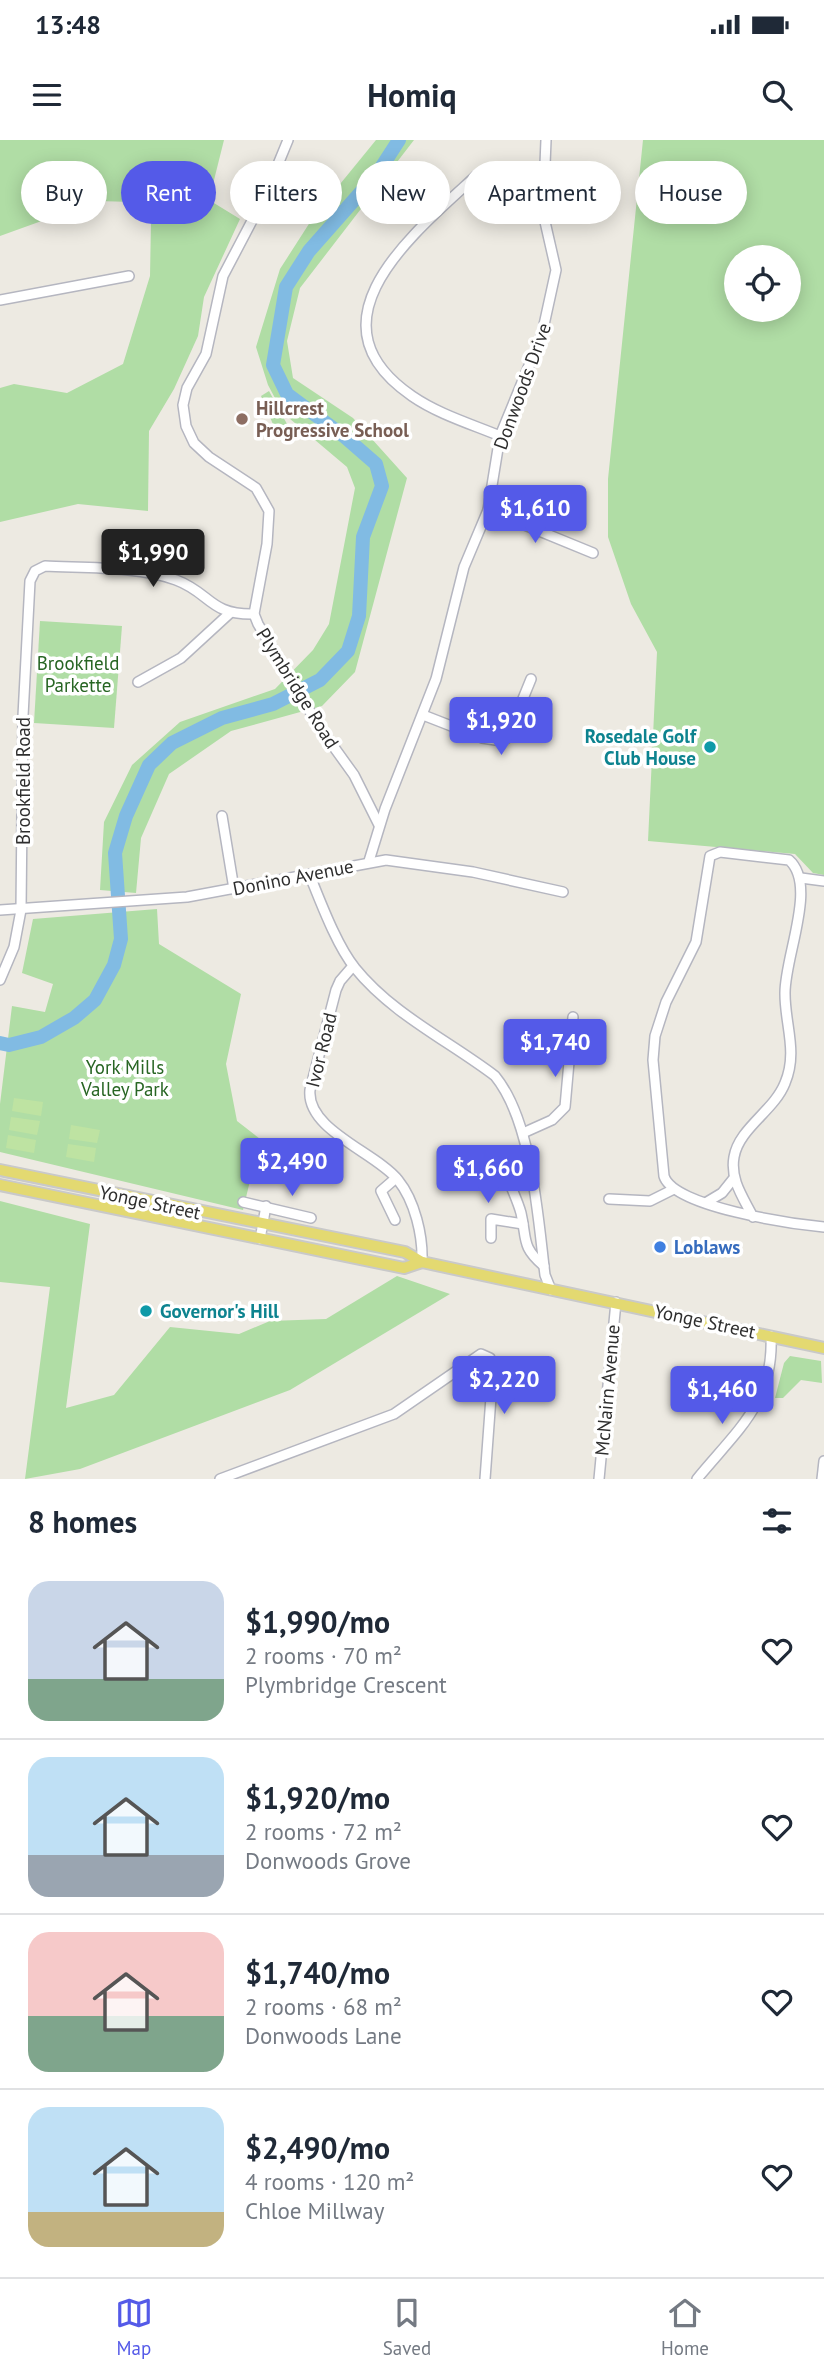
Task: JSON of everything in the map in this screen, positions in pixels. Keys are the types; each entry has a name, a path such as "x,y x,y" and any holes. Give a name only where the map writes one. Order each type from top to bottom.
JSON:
{"main road":[{"name":"Yonge Street","path":"0,1170 405,1252 422,1262 824,1348"},
{"name":"Yonge Street","path":"0,1185 404,1268 422,1262"}],"street":[{"name":"Plymbridge Road","path":"288,140 265,196 223,276 206,354 187,388 183,405 186,426 194,443 209,457 256,488 269,511 267,544 254,614 281,665 354,775 380,825"},
{"name":"Donwoods Drive","path":"545,161 546,140"},
{"path":"464,188 395,257 376,287 365,316 365,341 382,368 411,396 437,410 500,436"},
{"name":"Donwoods Drive","path":"369,862 380,825 423,715 446,643 464,567 488,510 500,436 530,370 551,303 556,270 546,224"},
{"path":"0,300 129,276"},
{"path":"488,510 593,553"},
{"name":"Brookfield Road","path":"0,981 14,947 22,909 23,716 30,581 35,571 45,566 156,575 186,584 221,611 230,613"},
{"path":"138,682 181,658 230,613 254,614"},
{"path":"423,715 482,738 502,741 507,738 531,679"},
{"path":"222,816 233,889"},
{"path":"753,1217 734,1178 737,1146 772,1106 788,1075 792,1038 785,987 798,919 801,878 789,860 720,852 710,856 696,942 663,1009 654,1045 664,1176 672,1190 753,1217 772,1222 824,1227"},
{"name":"Donino Avenue","path":"0,910 178,898 386,860 473,872 563,892"},
{"path":"310,876 353,966 398,1008 495,1076 505,1089 523,1133 544,1266 551,1290"},
{"path":"801,878 824,881"},
{"name":"Ivor Road","path":"353,966 336,990 310,1090 310,1104 315,1113 342,1137 396,1178 423,1241 422,1262"},
{"path":"523,1133 552,1120 565,1107 573,1017"},
{"path":"395,1220 381,1191 396,1178"},
{"path":"707,1202 722,1193 734,1178"},
{"path":"509,1181 530,1255 544,1266"},
{"path":"609,1199 650,1201 672,1190"},
{"path":"243,1202 311,1217"},
{"path":"260,1239 266,1206"},
{"path":"491,1238 491,1219 523,1224"},
{"name":"McNairn Avenue","path":"599,1479 616,1302"},
{"path":"697,1479 704,1475 762,1398 772,1354 771,1336"},
{"path":"220,1479 394,1414 481,1354 490,1358 493,1370 485,1479"},
{"path":"822,1479 824,1461"}],"green space":[{"path":"0,140 224,140 216,172 216,161 121,161 121,202 107,201 107,161 21,161 21,224 33,224 0,236"},
{"path":"376,140 414,140 398,161 359,161"},
{"path":"643,140 824,140 824,875 813,873 795,854 648,841 657,652 631,604 608,537 608,479 635,217 635,224 747,224 747,161 641,161"},
{"path":"356,165 356,215 300,288 287,341 293,378 353,418 407,478 355,672 322,706 231,731 169,774 141,838 136,893 100,890 104,822 132,765 180,722 275,689 313,650 329,624 355,488 347,467 283,413 268,385 256,347 280,269 309,224 342,224 342,182"},
{"path":"216,204 230,213 230,224 238,224 204,297 198,336 174,389 149,431 148,511 78,504 0,522 0,388 14,384 67,393 123,364 150,276 151,224 216,224"},
{"path":"269,391 287,424 275,429 261,396"},
{"name":"Brookfield Parkette","path":"40,621 122,626 114,728 34,723"},
{"name":"York Mills Valley Park","path":"157,909 159,944 241,994 226,1064 237,1121 310,1178 254,1164 243,1210 0,1152 0,1104 12,1006 45,1012 53,984 22,973 33,919"},
{"path":"14,1098 43,1102 41,1116 12,1111"},
{"path":"11,1117 40,1121 37,1135 9,1130"},
{"path":"71,1125 100,1130 97,1143 69,1139"},
{"path":"8,1135 36,1140 34,1153 6,1148"},
{"path":"68,1144 96,1148 94,1162 66,1157"},
{"path":"0,1201 90,1224 66,1408 114,1395 170,1327 239,1334 270,1321 326,1319 397,1276 450,1294 290,1390 80,1469 25,1479 50,1287 0,1282"},
{"path":"790,1356 821,1361 822,1383 801,1380 783,1398 775,1398 784,1363"}],"waterway":[{"path":"0,1043 9,1045 41,1037 74,1018 95,1000 114,965 121,939 115,853 126,816 149,765 172,743 222,718 273,704 320,680 348,651 359,616 363,537 382,486 376,464 287,394 273,365 286,287 309,251 377,174 399,140"}],"place":[{"name":"Hillcrest Progressive School","path":"242,419"},
{"name":"Rosedale Golf Club House","path":"710,747"},
{"name":"Loblaws","path":"660,1247"},
{"name":"Governor's Hill","path":"146,1311"}]}
